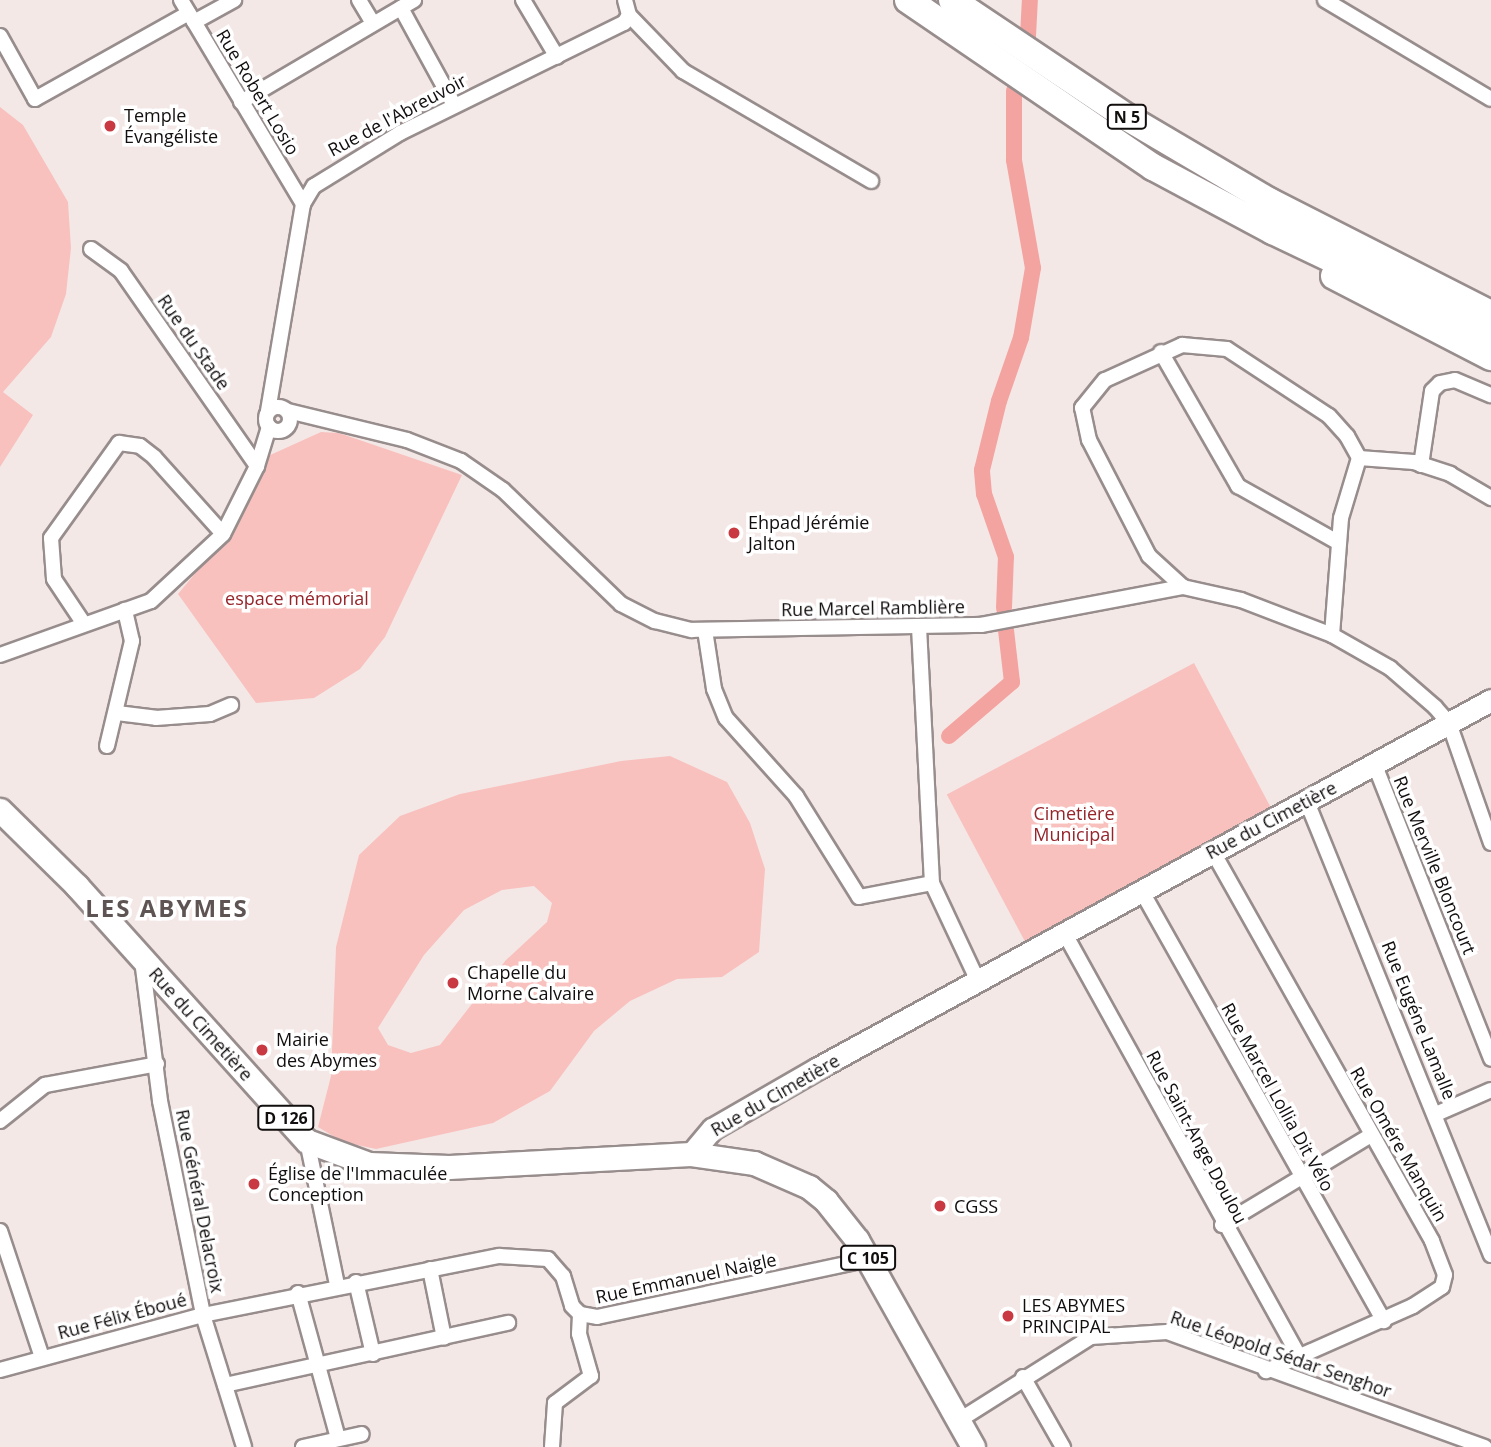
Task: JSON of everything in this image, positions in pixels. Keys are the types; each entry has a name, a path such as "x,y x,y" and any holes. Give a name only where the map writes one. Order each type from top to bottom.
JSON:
{"highway":[{"name":"N 5","path":"908,0 1153,167 1491,314"},
{"name":"N 5","path":"952,0 1303,232 1491,335"},
{"path":"1303,232 1332,275 1491,358"},
{"path":"1303,232 1355,232 1491,295"}],"main road":[{"name":"Rue du Cimetière","path":"0,810 141,957 307,1141 369,1164 449,1167 691,1154"},
{"name":"C 105","path":"691,1154 754,1163 787,1173 826,1201 869,1259 973,1447"}],"street":[{"name":"Rue Robert Losio","path":"181,0 303,204"},
{"path":"0,36 35,99 191,17 234,0"},
{"path":"359,0 373,23"},
{"path":"241,102 414,0"},
{"path":"523,0 557,57"},
{"path":"625,0 629,15 683,71 871,181"},
{"path":"1325,0 1491,99"},
{"path":"401,8 454,106"},
{"name":"Rue de l'Abreuvoir","path":"303,204 329,173 454,106 624,23 629,15"},
{"path":"277,430 268,411 278,369 303,204"},
{"name":"Rue du Stade","path":"91,249 121,271 257,466"},
{"path":"1183,587 1149,556 1115,497 1083,423 1082,408 1093,390 1161,352 1202,344 1236,354 1329,416 1348,436 1359,458 1341,518 1332,635"},
{"path":"1161,352 1238,486 1339,543"},
{"path":"0,655 151,601 223,534 263,450 277,430 290,422 278,369"},
{"path":"1421,465 1432,391 1440,383 1455,380 1491,394"},
{"path":"268,411 286,410"},
{"name":"Rue Marcel Ramblière","path":"286,410 407,440 461,461 503,491 621,604 655,621 705,630 981,625 1183,587 1241,600 1332,635 1390,668 1449,723"},
{"name":"Rue Marcel Ramblière","path":"277,430 322,421"},
{"path":"84,624 54,579 51,538 119,443 140,446 154,457 223,534"},
{"path":"1359,458 1421,465 1450,474 1491,498"},
{"path":"107,746 132,641 125,610"},
{"path":"919,627 932,883 978,981"},
{"path":"705,630 714,689 726,718 796,796 859,897 932,883"},
{"name":"Rue du Cimetière","path":"691,1154 712,1129 1141,890 1491,700"},
{"path":"117,713 156,718 211,714 231,705"},
{"path":"1449,723 1491,843"},
{"name":"Rue Merville Bloncourt","path":"1374,763 1491,1059"},
{"name":"Rue Eugéne Lamalle","path":"1307,802 1436,1114 1491,1255"},
{"name":"Rue Omére Manquin","path":"1213,852 1432,1241 1445,1275 1442,1287 1430,1297 1384,1321 1266,1371"},
{"name":"Rue Marcel Lollia Dit Vélo","path":"1141,890 1300,1178 1384,1321"},
{"name":"Rue Saint-Ange Doulou","path":"1065,933 1222,1225 1299,1357"},
{"name":"Rue Général Delacroix","path":"141,957 157,1064 203,1315 244,1447"},
{"path":"0,1121 45,1084 157,1064"},
{"path":"1436,1114 1491,1090"},
{"path":"1222,1225 1371,1135"},
{"path":"307,1141 337,1286"},
{"path":"0,1231 42,1357"},
{"name":"Rue Emmanuel Naigle","path":"337,1286 499,1256 548,1259 564,1276 572,1306 580,1314 597,1317 869,1259"},
{"path":"430,1269 444,1338"},
{"path":"356,1282 373,1354"},
{"name":"Rue Félix Éboué","path":"0,1370 203,1315 337,1286"},
{"path":"298,1293 321,1366 338,1438"},
{"path":"552,1447 555,1403 591,1376 579,1334 580,1314"},
{"path":"225,1385 508,1323"},
{"name":"Rue Léopold Sédar Senghor","path":"958,1421 1023,1377 1091,1337 1122,1332 1167,1332 1266,1371 1485,1447"},
{"path":"1023,1377 1063,1447"},
{"path":"303,1447 362,1434"}],"green space":[{"path":"0,107 23,125 68,202 71,248 66,294 51,337 3,392 33,415 0,467"},
{"name":"espace mémorial","path":"321,432 339,433 462,475 385,637 360,669 314,698 256,703 178,594 236,524 268,456"},
{"name":"Cimetière Municipal","path":"1194,663 1276,817 1028,948 947,794"},
{"path":"670,756 727,782 750,823 765,869 759,952 722,977 677,979 630,1001 594,1031 550,1091 493,1123 376,1149 343,1142 318,1127 331,1076 336,947 359,855 400,816 460,794 621,761","holes":["534,886 552,903 547,922 506,960 440,1045 411,1053 388,1045 378,1028 424,955 464,910 502,890"]}],"waterway":[{"path":"1028,36 1030,0"},
{"path":"1004,608 1006,557 984,494 982,470 999,401 1021,338 1033,268 1014,160 1014,91"},
{"path":"949,736 1012,682 1006,630"}],"place":[{"name":"Temple Évangéliste","path":"110,126"},
{"name":"Ehpad Jérémie Jalton","path":"734,533"},
{"name":"Chapelle du Morne Calvaire","path":"453,983"},
{"name":"Mairie des Abymes","path":"262,1050"},
{"name":"Église de l'Immaculée Conception","path":"254,1184"},
{"name":"CGSS","path":"940,1206"},
{"name":"LES ABYMES PRINCIPAL","path":"1008,1316"}],"district":[{"name":"LES ABYMES","path":"167,908"}]}
